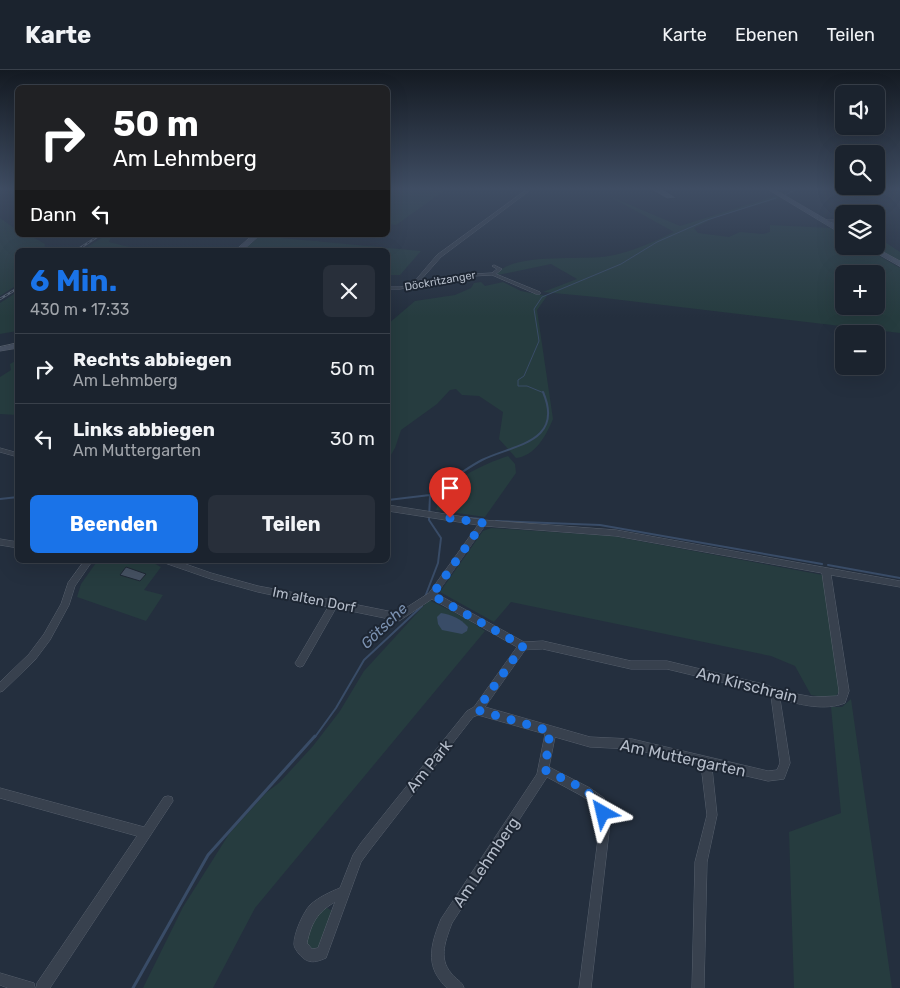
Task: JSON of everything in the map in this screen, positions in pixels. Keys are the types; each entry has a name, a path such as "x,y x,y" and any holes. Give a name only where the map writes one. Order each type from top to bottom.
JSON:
{"main road":[{"path":"241,248 255,237"},
{"path":"884,255 900,264"},
{"path":"0,348 15,346"}],"street":[{"path":"417,285 416,283 439,256 473,231"},
{"name":"Döckritzanger","path":"493,274 500,269 494,266"},
{"name":"Döckritzanger","path":"390,288 473,275 493,274 538,293"},
{"path":"0,450 15,454"},
{"path":"390,508 483,523 616,533 900,584"},
{"name":"Im alten Dorf","path":"174,563 258,589 400,617 417,603 432,595 483,523"},
{"path":"0,542 15,544"},
{"path":"0,688 32,657 47,637 65,605 71,585 87,563"},
{"name":"Am Kirschrain","path":"523,646 543,645 630,664 667,665 762,688 775,694 831,703 842,700 844,691 826,570"},
{"path":"432,595 523,646"},
{"path":"300,663 335,603"},
{"name":"Am Park","path":"345,892 314,908 305,920 300,945 309,956 322,954 364,847 470,714 477,710 523,646"},
{"name":"Am Muttergarten","path":"477,710 590,742 632,744 768,776 780,775 785,763 775,694"},
{"name":"Am Lehmberg","path":"458,988 446,980 436,964 438,945 447,919 530,797 545,770 550,731"},
{"path":"698,988 700,862 712,815 706,761"},
{"path":"545,770 586,792 600,802 605,823 585,988"},
{"path":"0,793 146,833"},
{"path":"42,988 168,801"},
{"path":"0,979 29,988"}],"green space":[{"path":"0,231 15,231 15,237 33,237 45,244 44,248 15,248 15,286 0,296"},
{"path":"672,231 696,231 698,233 729,237 740,232 763,234 770,231 835,231 835,255 878,255 900,268 900,333 885,331 885,325 835,325 543,292 577,279 551,264 498,275 497,273 507,266 519,262 550,258 609,256 626,252 674,232"},
{"path":"103,237 111,237 109,242 133,248 86,248"},
{"path":"259,237 271,237 389,248 245,248"},
{"path":"885,242 900,252 900,264 885,255"},
{"path":"390,248 421,251 400,275 390,275"},
{"path":"481,282 485,286 503,282 521,291 547,296 537,310 553,419 547,432 534,449 516,458 499,439 503,412 479,396 462,395 456,389 450,390 437,404 401,430 390,457 390,322 415,301 455,295 471,288 474,283"},
{"path":"15,293 15,331 0,334 0,303"},
{"path":"15,361 15,415 0,414 0,377 11,370 10,364"},
{"path":"508,456 515,464 516,473 485,517 436,510 447,491 465,476 476,469"},
{"path":"491,528 612,536 823,575 840,690 836,696 829,698 811,695 795,666 771,656 511,602 494,622 440,592 483,531"},
{"path":"96,563 154,563 161,567 144,590 163,595 146,621 77,597 81,584"},
{"path":"429,600 467,619 485,631 255,908 213,988 143,988 183,907 229,834 266,793 280,782 313,746 340,711 364,671"},
{"path":"851,699 892,988 794,988 789,832 841,813 831,707 842,707"},
{"path":"326,907 332,911 319,946 314,950 304,945 314,919"}],"water":[{"path":"441,613 459,619 468,627 467,631 462,634 442,630 438,624 437,617"}],"building":[{"path":"126,567 146,574 140,581 120,575"}],"waterway":[{"name":"Götsche","path":"543,393 527,386 518,386 518,380 524,376 539,341 534,309 542,297 621,264 657,242 682,231"},
{"name":"Götsche","path":"430,495 482,460 520,445 541,432 547,422 548,409 543,393"},
{"path":"390,500 430,495"},
{"name":"Götsche","path":"425,597 438,563 441,538 429,520 430,495"},
{"path":"0,499 15,497"},
{"path":"471,518 481,519"},
{"path":"496,521 600,525 822,564"},
{"path":"828,565 900,578"},
{"name":"Götsche","path":"315,737 336,708 364,660 422,606"},
{"name":"Götsche","path":"133,988 208,855 315,736"}],"railway":[{"path":"80,248 97,237"},
{"path":"0,299 15,290"}],"route":[{"path":"450,518 483,523 432,595 523,646 477,710 550,731 545,770 586,792 600,802 603,813"}]}
